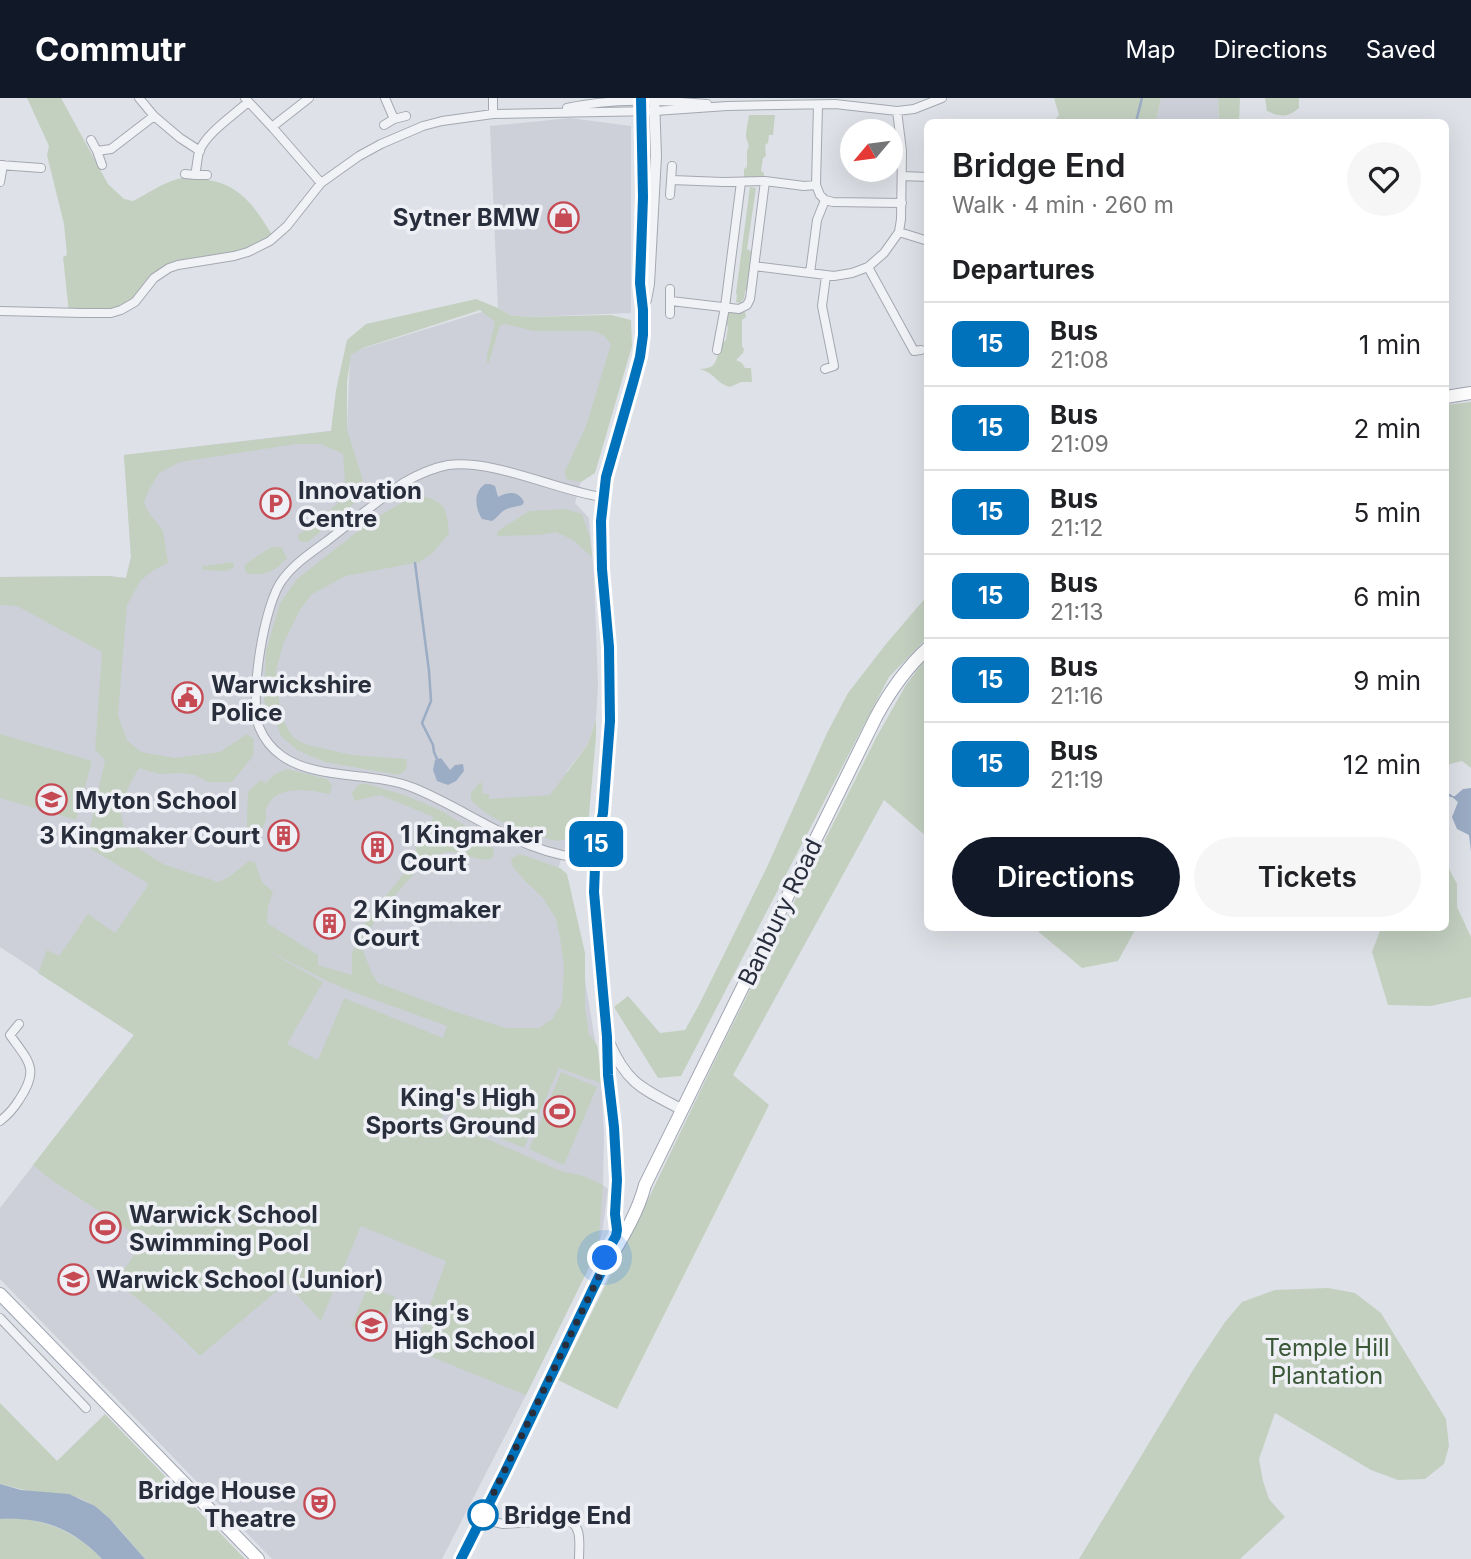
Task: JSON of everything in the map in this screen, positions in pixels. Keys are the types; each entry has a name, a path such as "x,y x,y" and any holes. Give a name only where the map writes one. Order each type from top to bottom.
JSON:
{"main road":[{"path":"1449,397 1471,393"},
{"name":"Banbury Road","path":"461,1559 604,1266 642,1198 645,1185 681,1109 882,706 904,673 924,652"},
{"name":"Banbury Road","path":"604,1266 607,1252 633,1199 645,1185"},
{"path":"0,1294 258,1559"}],"street":[{"path":"139,98 154,116 200,151"},
{"path":"272,127 309,98"},
{"path":"385,98 394,119"},
{"path":"493,98 493,114"},
{"path":"0,310 106,313 121,310 135,302 154,278 169,268 234,256 270,241 287,226 321,183 370,150 406,133 442,121 493,114 551,112 641,103 727,106 835,104 897,111 914,109 942,98"},
{"path":"195,175 200,151 212,134 246,100 321,183"},
{"path":"616,1236 614,1127 595,904 596,843 609,783 609,647 601,542 602,497 610,459 640,357 643,335 640,283 643,197 641,103"},
{"path":"643,310 649,284 656,156 655,103"},
{"path":"818,105 816,185 820,195 833,202 902,203"},
{"path":"897,111 898,119"},
{"path":"97,151 111,149 154,116"},
{"path":"384,125 406,116"},
{"path":"90,140 102,165"},
{"path":"0,182 1,165 41,168"},
{"path":"670,195 672,166"},
{"path":"185,174 207,175"},
{"path":"903,176 924,177"},
{"path":"672,180 765,181 816,185"},
{"path":"670,301 740,309 747,305 750,299 765,181"},
{"path":"717,350 741,182"},
{"path":"754,266 826,276 844,275 868,267 884,253 899,232 902,182"},
{"path":"810,273 817,220 825,200"},
{"path":"899,232 924,240"},
{"path":"868,267 913,352"},
{"path":"826,276 822,306 834,366"},
{"path":"670,289 670,314"},
{"path":"595,859 557,855 511,838 428,794 398,782 318,770 297,764 281,755 267,742 260,728 255,705 256,680 267,615 280,582 302,560 416,476 449,465 478,466 602,497"},
{"path":"0,1121 12,1110 30,1081 32,1072 10,1035 19,1024"},
{"path":"607,1037 622,1069 630,1078 643,1089 681,1109"},
{"path":"611,1097 618,1086 630,1078"},
{"path":"0,1318 88,1409"},
{"path":"73,1394 87,1382"},
{"path":"481,1519 503,1524 572,1521 578,1531 579,1559"}],"shaded area":[{"path":"1161,98 1218,98 1219,119 1157,119"},
{"name":"Sytner BMW","path":"570,118 631,126 631,313 529,317 510,315 498,308 490,126"},
{"path":"485,311 528,323 622,328 575,503 589,518 598,687 596,719 588,744 567,771 572,826 558,869 569,885 601,1076 603,1185 608,1189 603,1227 598,1249 442,1559 272,1559 0,1279 0,1208 134,1035 0,947 0,577 126,578 131,557 124,455 347,429 350,356 358,350"}],"green space":[{"path":"27,98 61,98 108,184 124,199 133,201 181,178 214,181 226,185 245,198 274,238 262,246 169,268 126,308 69,313 63,257 67,255 64,224 47,155 49,146"},
{"path":"1054,98 1161,98 1157,119 1056,119 1059,115"},
{"path":"1218,98 1240,98 1239,119 1219,119"},
{"path":"1265,98 1299,98 1299,108 1284,116 1276,114 1267,111"},
{"path":"749,115 775,115 773,135 769,135 765,145 766,156 763,158 761,171 764,177 744,177 749,145 746,135"},
{"path":"750,187 756,188 747,249 752,252 747,289 740,303 736,302 736,293"},
{"path":"476,299 510,315 611,315 631,320 632,346 595,473 581,482 566,479 565,471 586,426 611,344 603,335 593,331 533,331 506,324 500,325 487,363 495,322 480,310 363,348 351,355 347,382 347,429 363,480 357,501 308,542 301,542 297,536 337,504 346,493 343,454 321,444 296,444 180,462 159,473 144,502 163,531 168,563 141,580 127,605 118,715 127,740 141,752 175,758 220,752 247,734 254,739 253,756 232,782 208,782 195,775 159,774 139,768 120,809 127,841 163,864 218,882 249,861 255,862 262,882 273,892 267,923 318,955 318,965 352,975 352,953 365,923 418,855 415,847 434,817 380,795 354,801 352,793 357,786 364,783 440,810 487,839 494,851 492,859 449,852 440,854 419,870 388,904 372,926 362,947 378,983 505,1028 539,1028 552,1019 562,1003 564,967 556,919 543,898 513,867 511,859 520,854 560,868 567,874 585,953 585,1007 589,1034 597,1045 603,1084 559,1068 524,1148 446,1110 441,1119 561,1171 584,1176 603,1185 598,1249 526,1395 414,1350 446,1261 361,1226 321,1321 286,1283 200,1356 170,1326 115,1283 144,1240 51,1180 33,1165 134,1035 38,973 47,950 59,956 88,914 115,933 149,884 86,846 105,760 95,749 102,652 17,606 0,605 0,577 126,578 131,557 124,455 331,431 336,390 347,340 366,324","holes":["263,948 327,981 447,1026 443,1038 344,998 318,1060 287,1044 323,982"]},
{"path":"745,312 746,317 742,320 744,349 736,360 745,368 751,368 752,382 741,382 730,387 699,369 715,363 726,340 728,313"},
{"path":"1471,402 1471,768 1462,761 1449,764 1449,405"},
{"path":"427,497 443,506 447,514 449,533 433,553 420,562 346,576 312,594 301,608 283,644 276,672 281,716 292,736 304,744 352,755 407,759 406,770 398,775 325,762 297,750 281,736 274,716 264,702 266,651 280,603 297,579 372,520 403,502"},
{"path":"566,509 582,514 590,538 592,557 573,540 556,532 497,536 498,531 529,511"},
{"path":"271,547 281,547 287,558 268,572 246,573 244,565"},
{"path":"233,562 234,567 226,571 203,570 202,566"},
{"path":"924,600 924,641 889,677 681,1076 658,1078 614,1007 628,996 660,1033 685,1030 767,867 827,733 848,693"},
{"path":"924,661 924,834 884,800 733,1075 769,1105 617,1409 558,1380 877,736 906,685"},
{"path":"596,719 588,826 578,833 559,841 523,831 487,813 471,800 471,793 480,782 483,794 489,794 489,799 550,795 588,744"},
{"path":"0,734 92,761 76,820 0,798"},
{"path":"287,769 327,779 332,785 330,794 293,790 276,796 266,811 266,821 262,829 246,842 248,792 260,780 266,783 275,774"},
{"path":"1449,869 1457,884 1457,907 1471,937 1471,997 1431,1006 1388,1005 1372,952 1380,931 1449,931"},
{"path":"1038,931 1134,931 1118,961 1082,968"},
{"path":"561,1072 597,1087 564,1165 529,1149"},
{"path":"368,1286 395,1297 379,1337 351,1326"},
{"name":"Temple Hill Plantation","path":"1328,1288 1355,1293 1381,1313 1446,1419 1449,1446 1444,1464 1425,1479 1398,1480 1371,1470 1275,1413 1259,1459 1269,1499 1285,1517 1240,1559 1079,1559 1193,1370 1242,1302 1275,1290"},
{"path":"0,1403 57,1461 105,1414 245,1559 145,1559 106,1515 87,1502 71,1496 28,1491 0,1484"},
{"path":"0,1519 39,1522 62,1530 83,1542 102,1559 0,1559"}],"water":[{"path":"485,484 495,486 498,497 512,493 519,495 524,502 503,511 492,521 482,519 476,500 478,491"},
{"path":"441,758 450,770 455,765 463,764 464,771 456,781 448,785 437,781 433,770 435,760"},
{"path":"1471,788 1471,852 1469,835 1457,829 1452,817 1458,802 1451,796"},
{"path":"0,1484 21,1490 69,1494 95,1506 145,1559 102,1559 79,1539 56,1527 30,1520 0,1519"}],"waterway":[{"path":"1137,119 1142,98"},
{"path":"415,563 431,701 422,723 437,759"}],"bus line":[{"name":"15","path":"461,1559 604,1266 617,1230 614,1127 594,892 596,843 603,813 610,721 609,647 601,521 602,497 610,459 640,357 643,335 640,283 643,197 641,98"}],"place":[{"name":"Sytner BMW","path":"563,217"},
{"name":"Innovation Centre","path":"275,504"},
{"name":"Warwickshire Police","path":"188,698"},
{"name":"Myton School","path":"52,800"},
{"name":"3 Kingmaker Court","path":"283,835"},
{"name":"1 Kingmaker Court","path":"377,848"},
{"name":"2 Kingmaker Court","path":"330,923"},
{"name":"King's High Sports Ground","path":"559,1111"},
{"name":"Warwick School Swimming Pool","path":"106,1228"},
{"name":"Warwick School (Junior)","path":"73,1279"},
{"name":"King's High School","path":"371,1326"},
{"name":"Bridge House Theatre","path":"319,1504"},
{"name":"Bridge End","path":"483,1515"}],"route":[{"path":"483,1515 604,1266 605,1258"}]}
